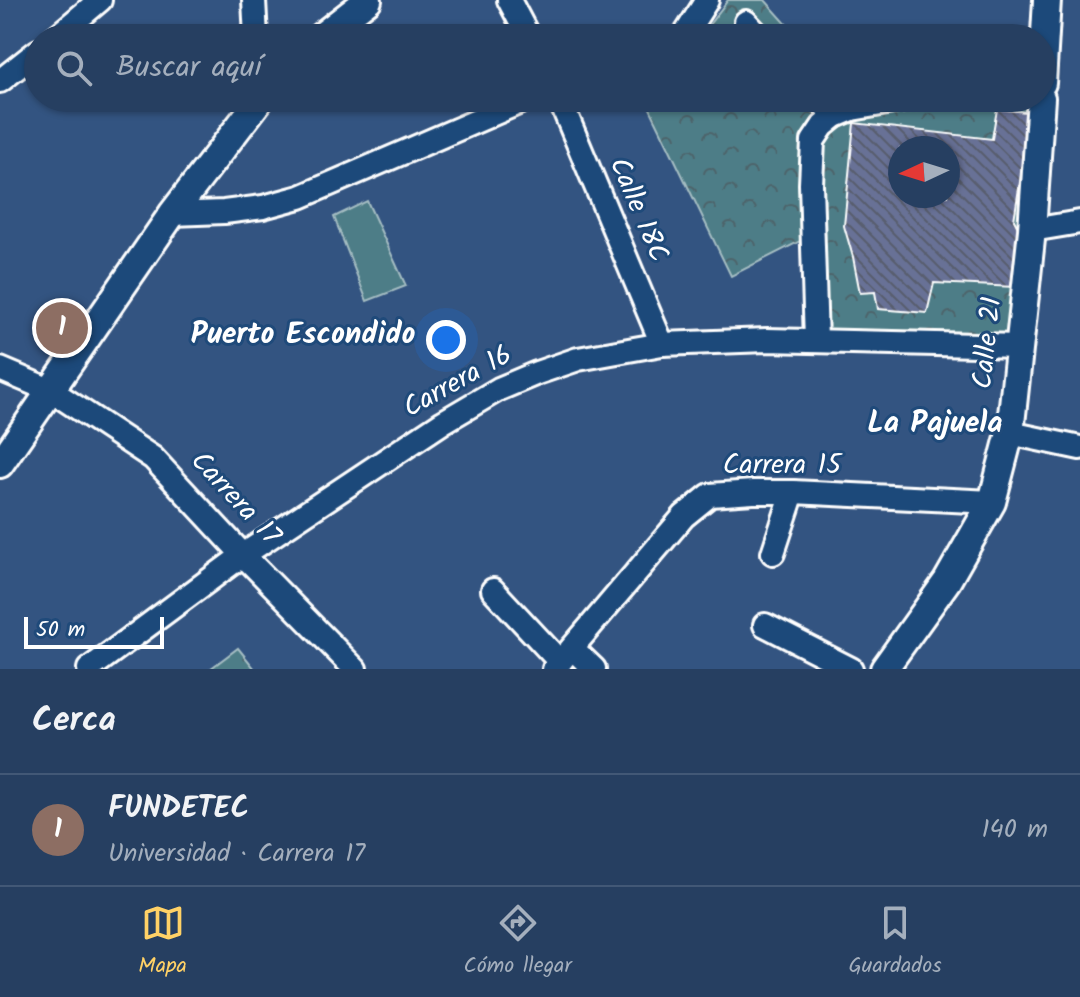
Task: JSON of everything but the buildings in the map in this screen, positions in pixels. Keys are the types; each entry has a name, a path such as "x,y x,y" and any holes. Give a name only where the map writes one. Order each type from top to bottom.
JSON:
{"main road":[{"path":"337,24 368,0"},
{"path":"1045,24 1047,0"},
{"path":"0,464 172,214 249,112"},
{"name":"Calle 21","path":"895,666 992,502 1010,433 1032,230 1040,112"}],"street":[{"path":"72,24 100,0"},
{"path":"254,0 255,24"},
{"path":"265,0 266,24"},
{"path":"509,0 522,24"},
{"path":"691,24 707,0"},
{"path":"0,81 24,62"},
{"path":"172,214 263,207 300,197 497,112"},
{"name":"Calle 18C","path":"565,112 662,344"},
{"path":"831,112 835,116"},
{"path":"816,341 811,184 813,141 823,126 845,112"},
{"path":"1032,230 1080,222"},
{"name":"Carrera 16","path":"89,669 243,555 443,422 499,389 537,373 578,359 662,344 767,340 1020,346"},
{"name":"Carrera 17","path":"0,369 52,391 153,458 355,669"},
{"path":"1010,433 1080,448"},
{"path":"773,553 793,492"},
{"name":"Carrera 15","path":"562,660 684,516 710,495 793,492 992,502"},
{"path":"493,590 562,660 594,669"},
{"path":"765,625 851,669"}],"green space":[{"path":"728,0 765,0 786,24 710,24"},
{"path":"652,112 1039,112 1020,346 803,341 802,240 731,276"},
{"path":"367,201 406,286 367,301 334,217"},
{"path":"238,648 255,669 210,669"}],"place":[{"name":"FUNDETEC","path":"62,328"}],"district":[{"name":"Puerto Escondido","path":"303,335"},
{"name":"La Pajuela","path":"935,424"}]}
